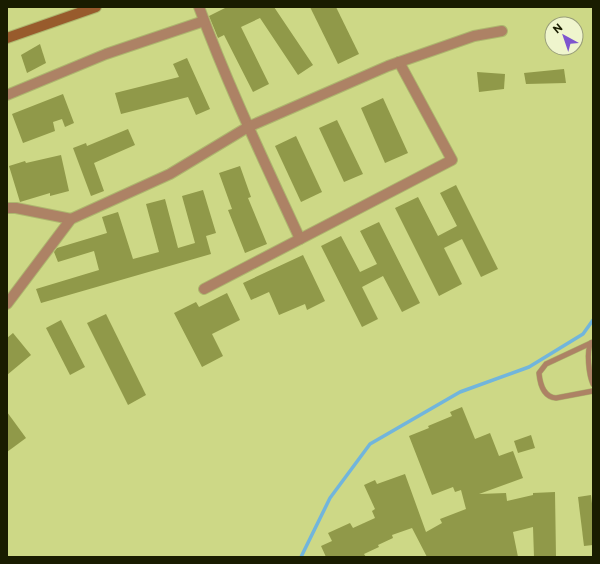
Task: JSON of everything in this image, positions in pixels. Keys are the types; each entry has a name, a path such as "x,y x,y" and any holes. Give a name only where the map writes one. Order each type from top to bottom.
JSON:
{"street":[{"path":"7,38 96,7"},
{"path":"199,7 248,127 300,239"},
{"path":"7,96 106,54 204,21"},
{"path":"7,304 71,219 170,174 248,127 399,62 474,36 502,30"},
{"path":"204,289 452,160 399,62"},
{"path":"7,208 16,208 71,219"}],"lane":[{"path":"592,342 588,350 593,384"},
{"path":"592,342 546,364 539,373 540,384 543,390 551,398 593,391"}],"building":[{"path":"227,7 274,7 313,65 298,75 260,18 241,27 269,84 253,92 224,35 218,38 209,16"},
{"path":"310,7 336,7 359,54 338,64"},
{"path":"40,44 46,63 27,73 21,55"},
{"path":"187,58 210,109 196,115 188,97 121,114 115,93 179,77 173,64"},
{"path":"564,69 566,83 526,84 524,73"},
{"path":"477,72 505,74 504,89 479,92"},
{"path":"63,94 74,123 65,127 62,119 53,122 55,131 23,143 12,114"},
{"path":"383,98 408,153 385,163 361,108"},
{"path":"337,120 363,174 344,182 319,128"},
{"path":"128,129 135,145 94,163 104,191 91,196 73,148 86,143 87,146"},
{"path":"296,136 322,192 301,202 275,146"},
{"path":"61,155 69,191 50,196 50,193 20,202 9,166 25,161 26,163"},
{"path":"240,166 251,197 248,198 267,244 245,253 228,210 232,209 219,173"},
{"path":"456,185 498,269 481,277 462,239 444,248 462,284 439,296 395,208 418,197 438,236 457,226 440,193"},
{"path":"203,190 216,233 206,236 211,254 41,303 36,289 99,270 94,251 58,262 54,252 57,248 107,233 102,217 118,212 133,259 159,252 146,204 165,199 178,248 195,243 182,196"},
{"path":"379,222 420,303 402,312 383,276 362,287 378,319 362,327 321,246 341,236 360,272 377,264 360,231"},
{"path":"303,255 325,301 307,310 305,304 279,315 269,292 251,300 243,283"},
{"path":"227,293 240,320 212,334 223,356 202,367 174,313 196,302 199,307"},
{"path":"106,314 146,395 128,405 87,323"},
{"path":"61,320 85,367 70,375 46,328"},
{"path":"13,333 31,355 7,375 7,338"},
{"path":"462,407 475,439 490,433 499,456 513,451 523,478 479,494 506,493 507,501 533,495 533,493 555,492 556,557 534,557 533,527 513,532 518,557 427,557 412,528 392,535 393,538 364,554 366,557 326,557 321,546 332,541 328,533 350,523 353,528 375,518 372,511 375,509 364,485 375,480 377,484 405,474 426,532 442,523 440,519 466,509 461,490 455,492 453,487 432,495 409,436 452,416 450,412"},
{"path":"7,412 26,438 7,452"},
{"path":"531,435 535,448 518,453 514,441"},
{"path":"591,495 593,512 593,545 584,546 578,497"}],"waterway":[{"path":"301,557 330,498 370,444 460,392 529,367 583,334 593,320"}]}
